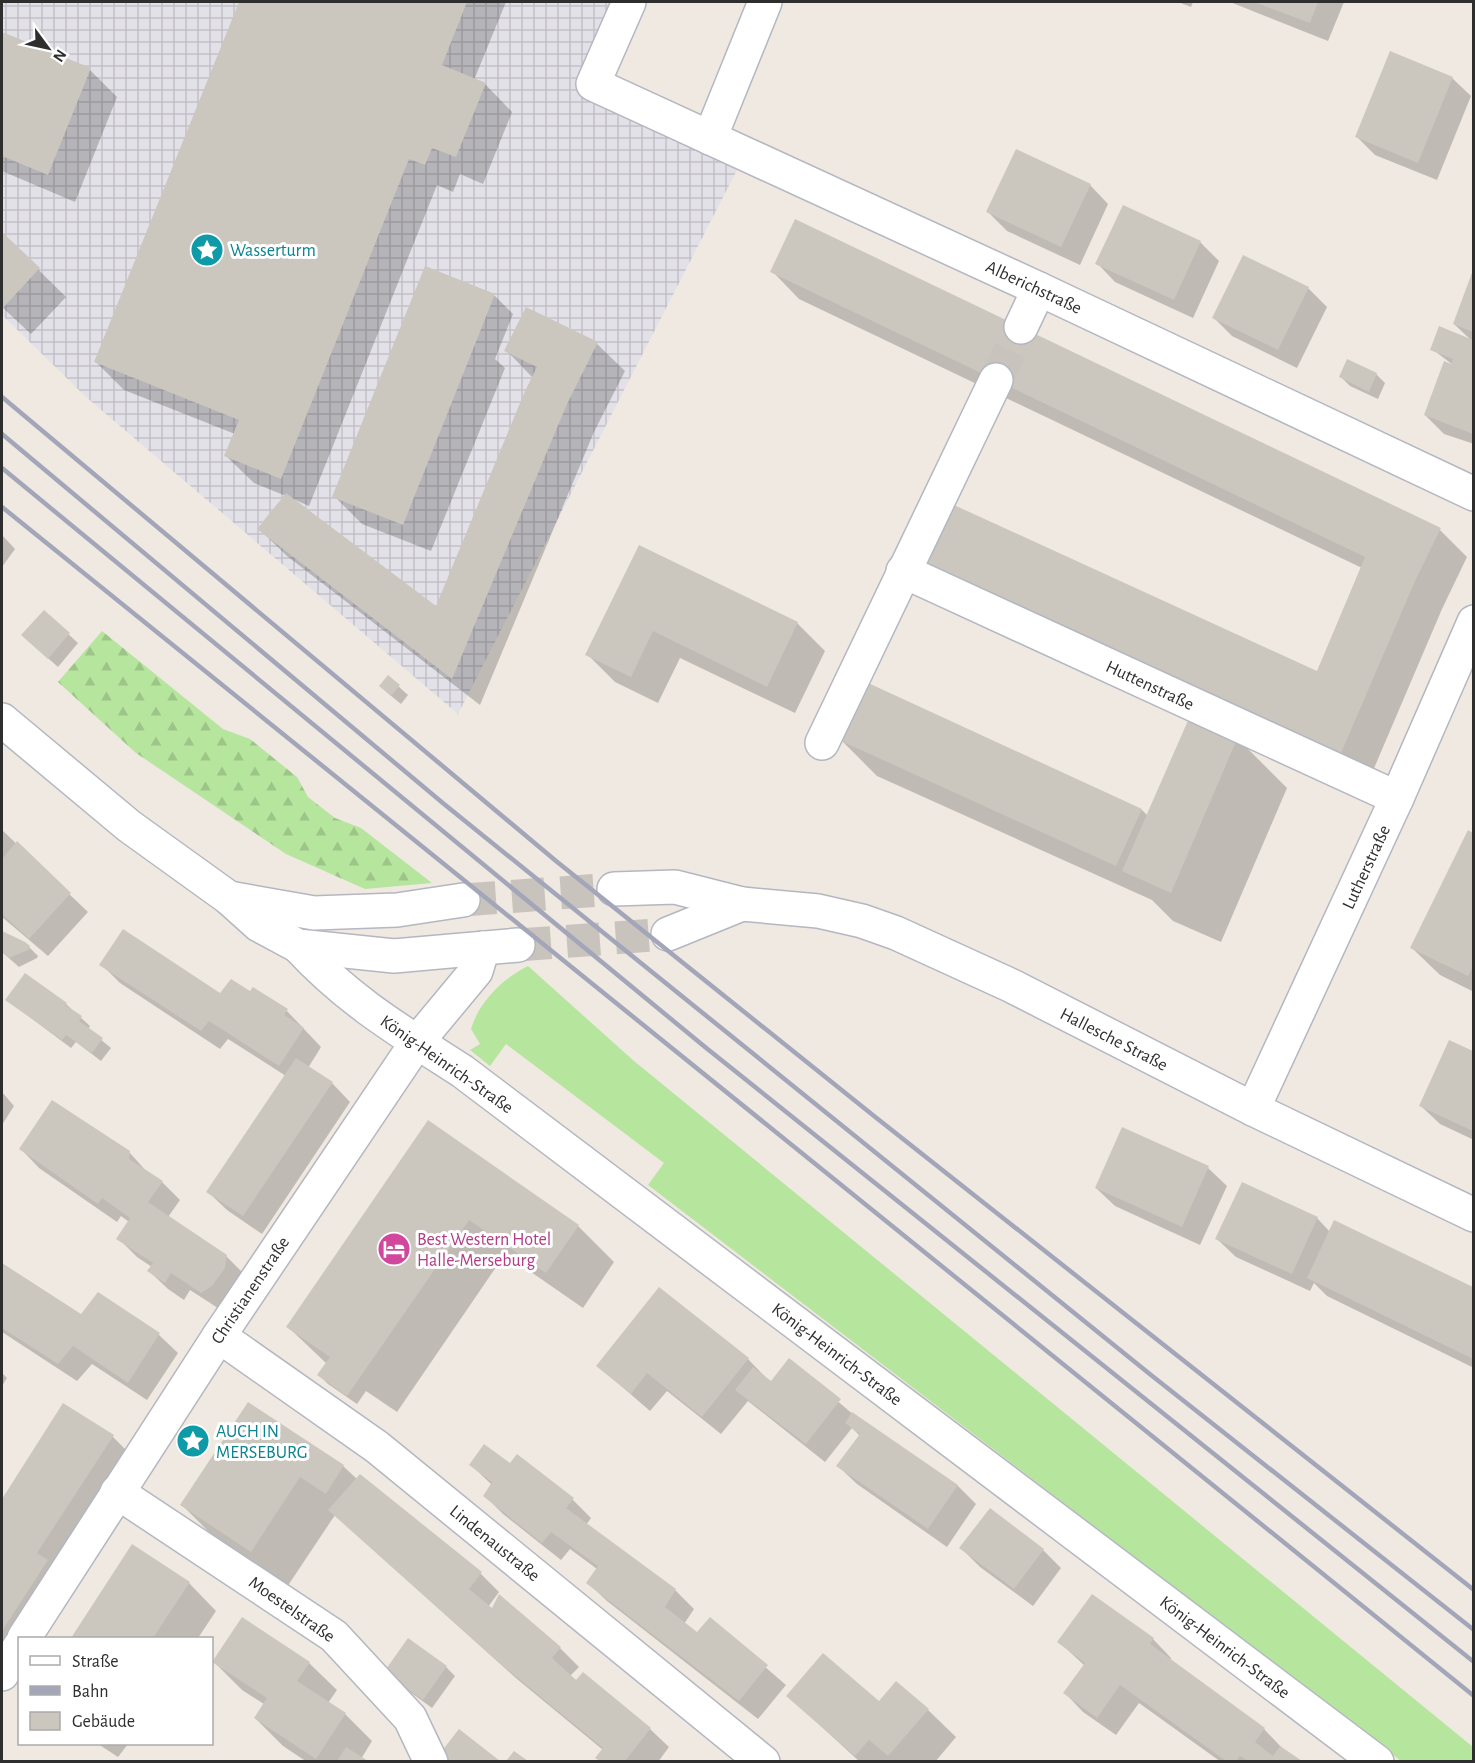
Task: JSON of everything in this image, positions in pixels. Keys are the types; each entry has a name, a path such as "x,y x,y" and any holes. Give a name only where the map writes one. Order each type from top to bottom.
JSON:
{"street":[{"name":"Alberichstraße","path":"629,2 593,84 1040,289 1473,494"},
{"path":"710,138 765,2"},
{"path":"1021,327 1040,289"},
{"path":"822,742 996,380"},
{"name":"Huttenstraße","path":"903,571 1397,798"},
{"name":"Lutherstraße","path":"1253,1109 1397,798 1473,622"},
{"name":"König-Heinrich-Straße","path":"2,720 129,826 229,898 259,925 298,946 325,975 360,1005 462,1071 1377,1761"},
{"name":"Hallesche Straße","path":"614,889 675,888 742,904 818,911 862,921 896,933 1012,986 1253,1109 1473,1215"},
{"name":"König-Heinrich-Straße","path":"229,898 314,913 397,910 463,900"},
{"name":"Hallesche Straße","path":"668,934 742,904"},
{"path":"483,948 518,945"},
{"name":"König-Heinrich-Straße","path":"298,946 394,956 483,948"},
{"name":"Christianenstraße","path":"25,1637 219,1336 417,1042 476,971 483,948"},
{"name":"Lindenaustraße","path":"219,1336 377,1447 763,1761"},
{"name":"Moestelstraße","path":"117,1492 334,1636 410,1718 431,1761"},
{"path":"2,1674 18,1649"}],"shaded area":[{"path":"2,2 617,2 581,89 739,166 458,714 86,397 2,315"}],"green space":[{"path":"102,631 223,729 250,739 297,777 308,797 335,818 361,828 432,883 365,889 286,854 136,753 58,682"},
{"path":"528,966 634,1061 1473,1747 1473,1761 1401,1761 648,1185 664,1163 506,1044 490,1066 470,1050 480,1044 471,1029 486,1000 501,984"}],"building":[{"path":"239,2 467,2 442,65 486,83 456,157 432,148 425,165 409,159 281,479 224,456 239,420 94,362"},
{"path":"1254,2 1318,2 1310,23"},
{"path":"2,32 91,68 48,175 2,156"},
{"path":"1390,51 1453,77 1418,163 1355,137"},
{"path":"1016,149 1091,184 1061,247 986,212"},
{"path":"1123,205 1201,241 1174,300 1095,264"},
{"path":"795,219 1441,528 1415,581 1341,753 927,564 954,505 1317,671 1365,557 770,272"},
{"path":"2,232 40,268 2,309"},
{"path":"1243,255 1309,287 1278,350 1212,318"},
{"path":"425,266 495,294 403,525 332,497"},
{"path":"1473,270 1473,332 1453,324"},
{"path":"526,307 598,342 567,404 452,679 257,529 286,493 436,606 537,367 504,351"},
{"path":"1439,326 1473,340 1473,434 1424,415 1444,361 1451,364 1453,359 1430,350"},
{"path":"1347,359 1377,373 1369,392 1339,377"},
{"path":"639,545 798,622 767,687 653,631 631,677 585,655"},
{"path":"44,610 70,633 48,659 21,635"},
{"path":"388,675 400,685 391,696 379,686"},
{"path":"866,682 1142,809 1116,866 839,740"},
{"path":"1190,716 1247,716 1171,893 1122,871"},
{"path":"1468,830 1473,833 1473,966 1468,976 1410,948"},
{"path":"17,841 71,893 29,939 2,914 2,859"},
{"path":"123,929 220,993 231,979 250,991 253,987 288,1009 284,1015 304,1028 279,1066 209,1021 201,1031 99,965"},
{"path":"2,931 25,942 30,946 28,950 9,958 2,952"},
{"path":"25,973 67,1003 65,1005 82,1016 79,1021 103,1038 92,1053 66,1035 62,1040 5,1000"},
{"path":"1449,1040 1473,1051 1473,1131 1419,1106"},
{"path":"296,1058 333,1082 243,1216 206,1192"},
{"path":"52,1100 130,1151 129,1159 163,1181 148,1202 227,1255 225,1268 212,1286 201,1293 171,1273 165,1283 147,1271 153,1263 116,1239 130,1218 102,1198 98,1204 19,1149"},
{"name":"Best Western Hotel Halle-Merseburg","path":"428,1120 579,1225 546,1273 469,1220 347,1396 317,1375 330,1357 286,1327"},
{"path":"1122,1127 1209,1166 1182,1227 1095,1188"},
{"path":"1242,1182 1318,1217 1292,1274 1215,1239"},
{"path":"1334,1220 1473,1287 1473,1359 1307,1278"},
{"path":"2,1263 81,1314 98,1292 160,1333 128,1383 73,1346 58,1364 2,1328"},
{"path":"659,1287 749,1358 702,1417 647,1373 631,1394 596,1366"},
{"path":"789,1358 841,1399 806,1444 735,1390 753,1367 771,1381"},
{"path":"248,1402 344,1465 326,1494 300,1477 251,1552 180,1505"},
{"path":"63,1403 114,1435 37,1553 48,1560 2,1631 2,1499"},
{"path":"852,1412 958,1485 928,1529 836,1466 860,1434 845,1423"},
{"path":"484,1444 510,1463 517,1454 574,1498 566,1508 676,1589 665,1607 697,1632 710,1617 768,1665 739,1701 586,1583 598,1566 551,1532 542,1543 483,1496 492,1482 469,1465"},
{"path":"360,1474 482,1572 469,1589 492,1608 499,1594 561,1647 552,1658 576,1680 583,1672 651,1728 625,1761 600,1761 595,1758 603,1748 497,1661 328,1510"},
{"path":"990,1508 1044,1549 1014,1589 959,1548"},
{"path":"132,1544 190,1582 154,1637 72,1637"},
{"path":"1092,1594 1154,1638 1150,1644 1265,1728 1255,1742 1273,1756 1280,1746 1302,1761 1248,1761 1240,1756 1236,1761 1226,1761 1120,1685 1097,1718 1063,1693 1085,1663 1057,1642"},
{"path":"242,1617 310,1662 297,1681 346,1713 316,1759 254,1718 267,1698 213,1660"},
{"path":"408,1638 447,1666 423,1700 384,1672"},
{"path":"823,1653 879,1701 896,1681 929,1709 888,1756 869,1740 855,1756 786,1696"},
{"path":"459,1729 500,1761 445,1761 438,1756"},
{"path":"346,1747 368,1761 337,1761"},
{"path":"514,1751 528,1761 506,1761"}],"tunnel":[{"path":"996,380 1021,327"},
{"path":"463,900 614,889"},
{"path":"518,945 668,934"}],"railway":[{"path":"2,397 556,861 874,1116 1474,1590"},
{"path":"2,434 444,804 1151,1375 1474,1630"},
{"path":"2,468 705,1047 1474,1662"},
{"path":"2,507 1474,1696"}],"place":[{"name":"Wasserturm","path":"207,250"},
{"name":"Best Western Hotel Halle-Merseburg","path":"394,1249"},
{"name":"AUCH IN MERSEBURG","path":"193,1441"}]}
